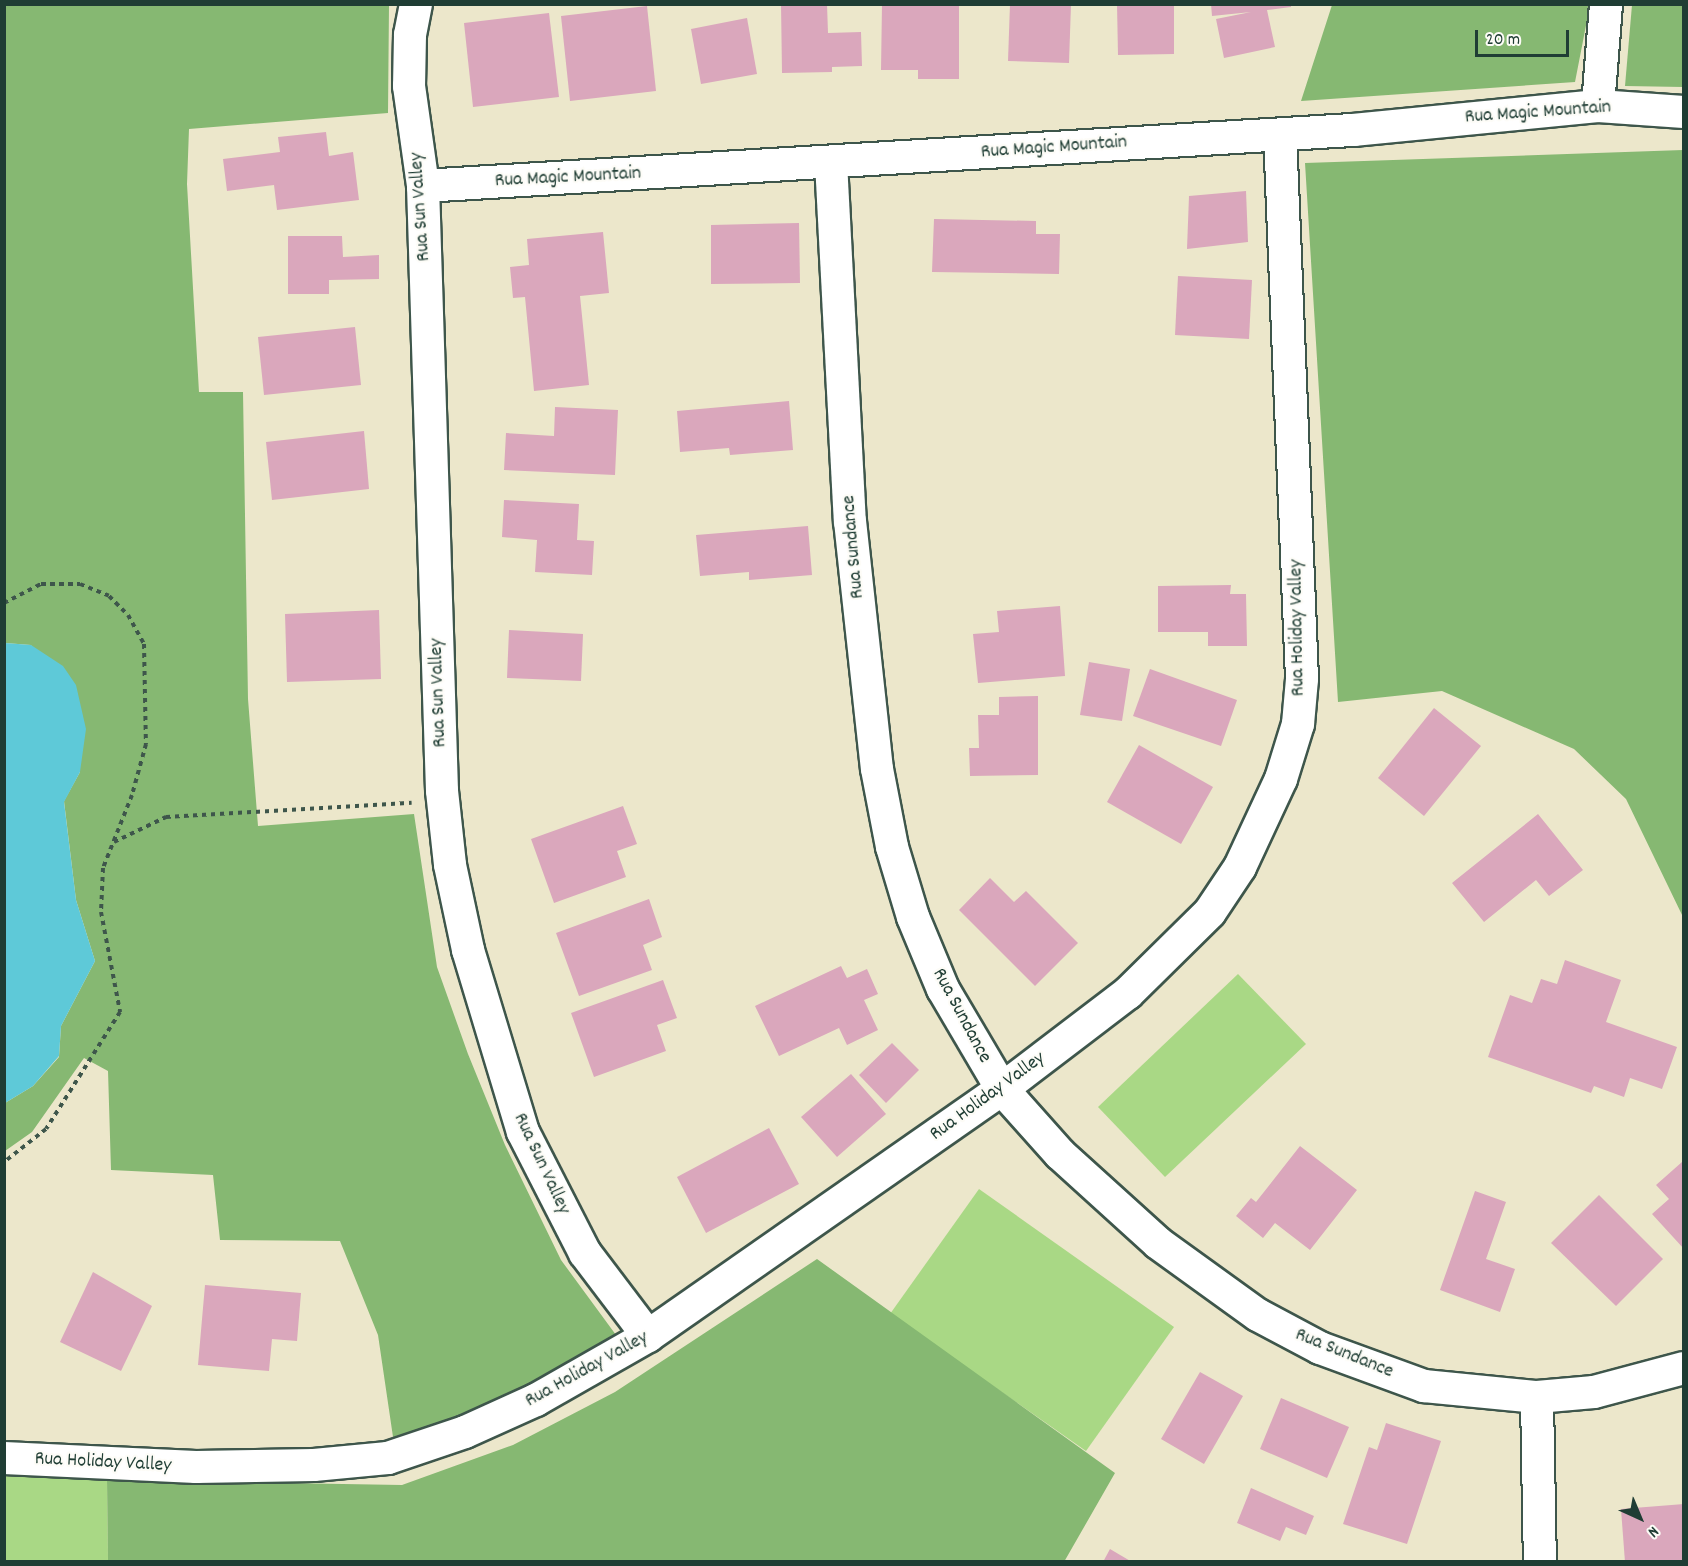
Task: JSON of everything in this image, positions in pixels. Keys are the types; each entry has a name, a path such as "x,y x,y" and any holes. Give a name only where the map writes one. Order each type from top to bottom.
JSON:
{"street":[{"name":"Rua Sun Valley","path":"416,4 410,35 409,86 423,186 443,801 450,865 468,950 523,1132 585,1253 648,1336"},
{"path":"1598,106 1606,4"},
{"name":"Rua Magic Mountain","path":"423,186 1280,134 1598,106 1683,112"},
{"name":"Rua Holiday Valley","path":"4,1458 196,1467 314,1465 388,1458 465,1432 536,1400 648,1336 1002,1089 1128,993 1210,912 1261,828 1281,779 1298,724 1302,679 1280,134"},
{"name":"Rua Sundance","path":"831,162 850,521 877,769 892,847 913,917 943,989 1002,1089 1060,1154 1132,1221 1215,1287 1258,1315 1320,1348 1424,1386 1537,1397 1594,1392 1683,1368"},
{"path":"1537,1397 1540,1562"}],"path":[{"path":"4,603 41,584 80,584 109,596 128,615 144,644 146,744 114,842 103,868 100,912 120,1012 46,1129 4,1162"},
{"path":"114,842 166,817 443,801"}],"green space":[{"path":"1332,4 1590,5 1575,82 1301,101"},
{"path":"5,5 389,5 388,113 189,129 187,184 199,392 243,392 248,699 258,826 414,814 437,967 468,1054 505,1145 561,1260 616,1335 555,1373 479,1410 393,1437 378,1335 340,1241 220,1240 213,1175 111,1170 108,1071 84,1058 32,1132 5,1151 5,1103 33,1086 59,1057 61,1026 95,961 76,900 64,801 80,772 31,645 5,643"},
{"path":"1632,5 1683,5 1683,87 1625,86"},
{"path":"1684,150 1683,917 1626,799 1574,749 1442,691 1338,702 1305,163"},
{"path":"1238,974 1306,1044 1165,1177 1098,1107"},
{"path":"979,1189 1174,1327 1086,1451 890,1314"},
{"path":"817,1259 1115,1473 1064,1562 108,1561 107,1480 402,1485 513,1445 615,1392"},
{"path":"5,1475 107,1480 108,1561 5,1561"}],"water":[{"path":"5,643 31,645 63,666 76,685 86,729 80,772 64,802 76,900 95,961 61,1026 59,1056 33,1086 5,1103"}],"building":[{"path":"781,4 827,4 828,33 861,32 862,66 832,67 832,72 782,73"},
{"path":"882,4 959,4 959,79 918,79 918,70 881,70"},
{"path":"1010,4 1071,4 1069,63 1008,61"},
{"path":"1117,4 1174,4 1174,54 1118,55"},
{"path":"1211,4 1291,4 1291,7 1267,10 1275,47 1224,58 1216,19 1251,12 1212,16"},
{"path":"647,6 656,91 570,101 561,16"},
{"path":"549,13 559,97 473,107 464,23"},
{"path":"747,18 757,74 701,84 691,29"},
{"path":"326,132 329,156 353,152 359,200 277,210 274,185 227,191 223,159 280,152 278,137"},
{"path":"1246,191 1248,242 1187,249 1189,196"},
{"path":"934,219 1036,221 1036,234 1060,234 1059,274 932,272"},
{"path":"799,223 800,283 711,284 711,225"},
{"path":"603,232 609,293 580,296 589,385 534,391 525,297 513,298 510,267 529,265 527,239"},
{"path":"288,236 342,236 343,257 379,255 379,279 329,280 329,294 288,294"},
{"path":"1178,276 1252,280 1249,339 1175,335"},
{"path":"355,327 361,385 264,395 258,337"},
{"path":"789,401 793,450 730,455 729,448 680,452 677,411"},
{"path":"555,407 618,410 615,475 504,470 506,433 554,436"},
{"path":"364,431 369,489 272,500 266,442"},
{"path":"504,500 579,504 577,540 594,541 592,575 535,572 537,540 502,537"},
{"path":"808,526 812,575 749,580 749,572 700,576 696,535"},
{"path":"1231,585 1230,594 1246,594 1247,646 1208,646 1208,632 1158,632 1158,586"},
{"path":"1060,606 1065,676 978,683 973,634 999,632 997,611"},
{"path":"379,610 381,679 287,682 285,614"},
{"path":"509,630 583,634 581,681 507,678"},
{"path":"1089,662 1130,669 1122,721 1080,715"},
{"path":"1150,669 1237,700 1221,746 1133,716"},
{"path":"1038,696 1038,775 970,776 969,748 979,748 978,715 999,715 999,697"},
{"path":"1434,708 1481,746 1424,816 1378,778"},
{"path":"1139,745 1213,787 1181,844 1107,802"},
{"path":"623,806 637,844 617,851 626,877 554,903 531,839"},
{"path":"1538,814 1583,870 1549,896 1536,880 1484,922 1452,883"},
{"path":"990,878 1014,902 1026,891 1078,943 1035,986 959,910"},
{"path":"649,899 662,937 643,945 652,970 579,996 556,933"},
{"path":"1565,960 1621,980 1606,1022 1677,1047 1662,1089 1630,1078 1624,1097 1594,1086 1591,1093 1488,1057 1510,995 1532,1003 1541,979 1557,984"},
{"path":"841,966 847,978 867,969 878,994 864,1000 878,1030 847,1045 839,1028 779,1056 755,1006"},
{"path":"663,980 677,1018 657,1025 666,1051 594,1077 571,1013"},
{"path":"892,1043 919,1070 886,1103 859,1075"},
{"path":"851,1074 886,1114 837,1157 801,1117"},
{"path":"769,1128 799,1184 706,1233 677,1177"},
{"path":"1300,1146 1357,1190 1310,1250 1275,1223 1263,1238 1236,1216 1251,1198 1256,1202"},
{"path":"1682,1162 1684,1163 1684,1249 1652,1214 1669,1199 1656,1185"},
{"path":"1475,1191 1506,1202 1486,1259 1515,1269 1500,1312 1440,1290"},
{"path":"1599,1195 1663,1259 1616,1306 1551,1243"},
{"path":"93,1272 152,1306 121,1371 60,1342"},
{"path":"205,1285 301,1293 297,1341 272,1339 269,1371 198,1365"},
{"path":"1200,1372 1243,1396 1204,1464 1161,1439"},
{"path":"1281,1398 1349,1427 1327,1478 1260,1449"},
{"path":"1386,1423 1441,1441 1407,1544 1343,1524 1369,1447 1377,1450"},
{"path":"1251,1488 1314,1516 1306,1535 1286,1527 1280,1541 1237,1523"},
{"path":"1684,1504 1684,1562 1625,1562 1621,1509"},
{"path":"1110,1549 1132,1562 1103,1562"}]}
